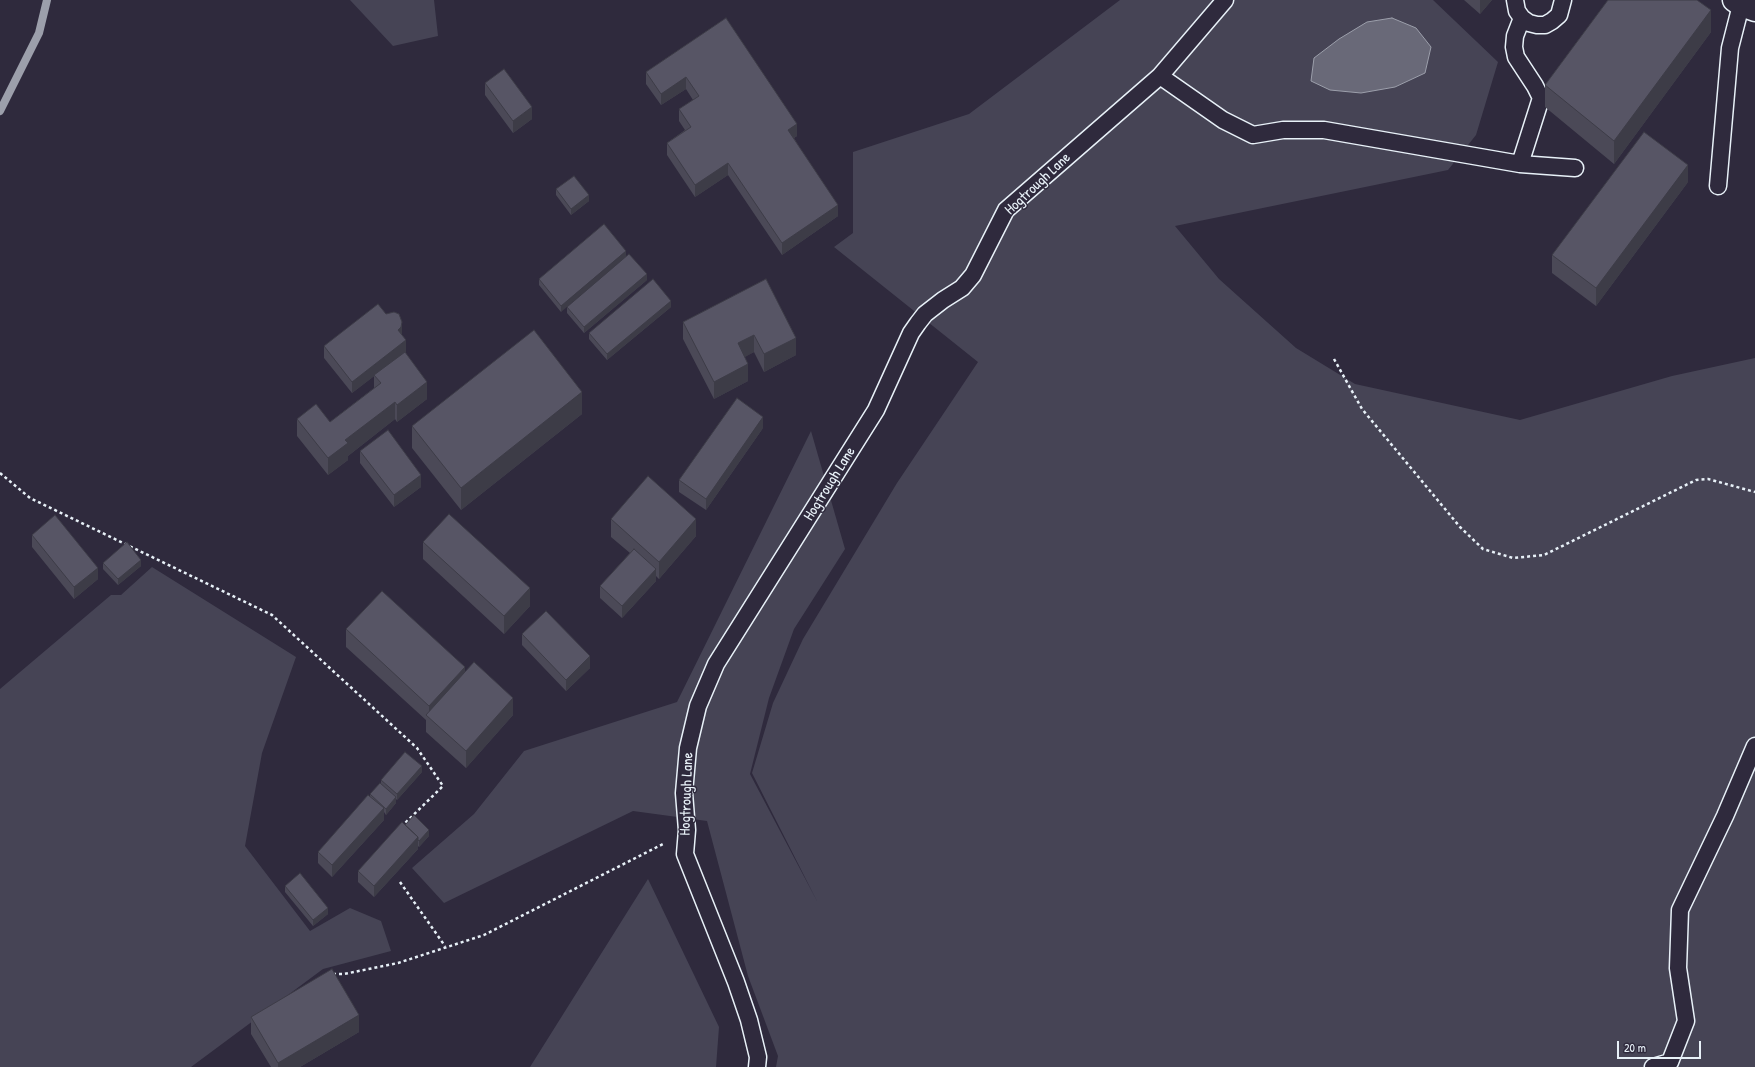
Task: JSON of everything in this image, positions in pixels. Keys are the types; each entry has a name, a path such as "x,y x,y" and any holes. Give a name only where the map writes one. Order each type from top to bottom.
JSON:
{"lane":[{"name":"Hogtrough Lane","path":"757,1067 758,1057 749,1020 736,982 685,854 687,830 684,793 688,748 698,706 716,664 876,410 911,333 925,314 962,288 973,275 1006,210 1160,76 1224,0"},
{"path":"1515,0 1517,11 1522,18 1529,23 1545,25 1558,15 1563,0"},
{"path":"1718,186 1730,48 1744,5"},
{"path":"1520,164 1541,98 1516,56 1514,47 1515,36 1522,18"},
{"path":"1160,76 1223,120 1253,135 1283,130 1324,130 1520,164 1575,168"},
{"path":"1653,1067 1670,1062 1686,1021 1678,968 1680,910 1725,816 1755,746"}],"path":[{"path":"1334,359 1362,409 1460,527 1483,549 1513,558 1544,554 1696,480 1708,479 1755,492"},
{"path":"0,472 30,498 272,615 417,748 443,786 400,828"},
{"path":"330,974 344,974 398,963 445,946 484,935 655,849 687,830"},
{"path":"400,882 445,946"}],"shaded area":[{"path":"350,0 434,0 438,36 393,46"},
{"path":"1120,0 1433,0 1498,62 1476,135 1448,170 1175,226 1219,279 1296,348 1355,384 1520,420 1672,376 1755,358 1755,1067 776,1067 778,1056 748,976 707,821 633,811 444,903 412,868 474,814 524,751 677,702 811,431 845,549 794,629 769,698 750,774 818,903 752,773 773,703 803,639 897,483 978,362 834,247 853,233 853,152 969,114"},
{"path":"152,567 296,657 262,753 245,846 310,931 350,908 381,921 391,951 323,969 191,1067 0,1067 0,689 111,595 121,595"},
{"path":"648,879 719,1027 716,1067 530,1067"}],"water":[{"path":"1392,18 1416,28 1431,47 1425,73 1395,87 1361,93 1330,90 1311,81 1314,58 1339,39 1367,22"}],"building":[{"path":"1608,0 1697,0 1711,10 1614,141 1545,85"},
{"path":"726,18 797,124 788,130 838,205 782,243 728,163 695,185 667,143 691,127 679,109 699,96 686,77 661,94 646,72"},
{"path":"504,69 532,107 513,121 485,83"},
{"path":"1644,132 1688,165 1596,288 1552,255"},
{"path":"574,176 589,195 571,209 556,189"},
{"path":"604,224 626,251 561,306 539,279"},
{"path":"629,254 647,274 584,327 567,307"},
{"path":"653,279 671,301 607,354 589,333"},
{"path":"766,279 796,338 764,354 754,335 738,343 748,364 714,382 683,322"},
{"path":"378,304 386,314 394,312 399,314 402,322 401,327 398,330 406,340 352,382 324,346"},
{"path":"534,330 582,392 461,488 412,426"},
{"path":"405,352 427,382 397,405 395,402 345,440 348,443 328,458 297,419 316,404 330,422 381,383 374,375"},
{"path":"737,398 763,417 706,499 679,480"},
{"path":"388,430 421,475 394,495 360,451"},
{"path":"648,476 696,519 659,562 611,519"},
{"path":"449,514 530,588 504,616 423,542"},
{"path":"55,515 98,568 74,587 32,535"},
{"path":"127,542 141,560 118,579 103,563"},
{"path":"634,549 656,569 622,606 600,586"},
{"path":"382,591 465,667 429,706 346,629"},
{"path":"546,611 590,656 566,680 522,634"},
{"path":"474,662 513,698 466,751 426,715"},
{"path":"405,752 422,766 397,794 381,780"},
{"path":"380,783 396,797 386,809 370,794"},
{"path":"368,795 384,808 332,865 318,852"},
{"path":"414,815 429,830 419,841 418,837 405,825"},
{"path":"402,822 418,837 374,886 358,871"},
{"path":"300,873 328,908 313,920 285,886"},
{"path":"332,969 359,1015 278,1063 251,1017"}],"waterway":[{"path":"0,111 39,33 47,0"}]}
